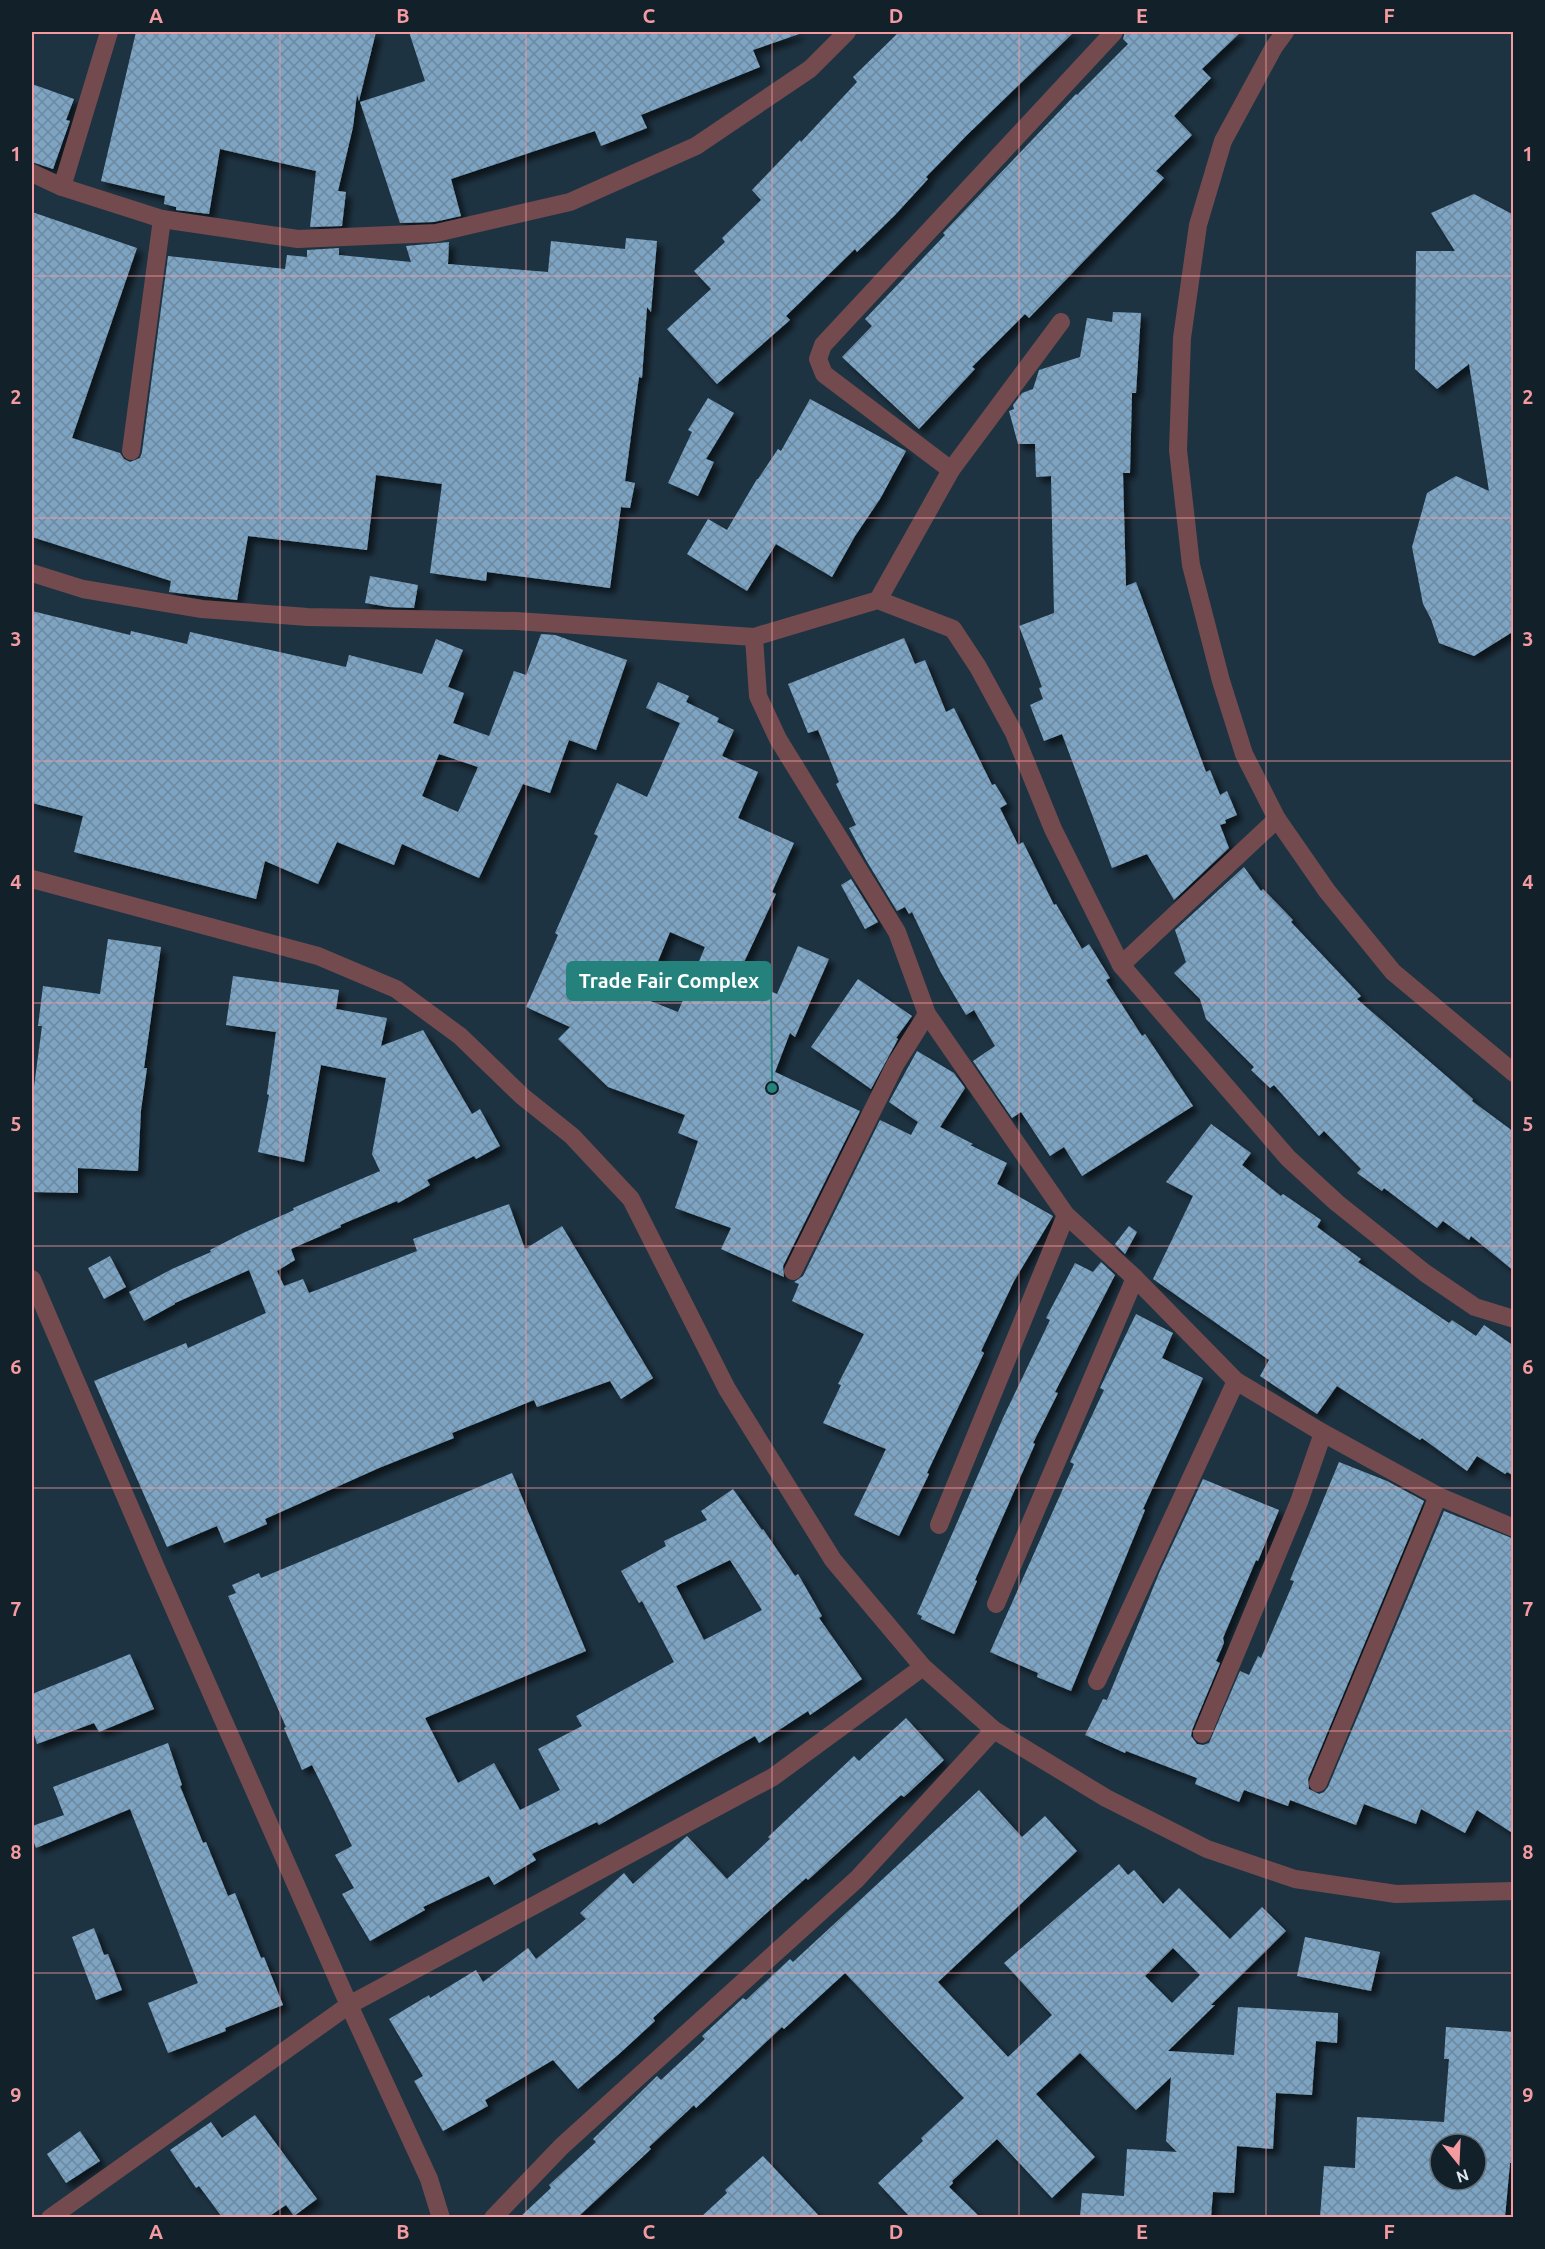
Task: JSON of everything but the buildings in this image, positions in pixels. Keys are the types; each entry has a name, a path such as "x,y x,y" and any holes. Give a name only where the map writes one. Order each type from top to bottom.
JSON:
{"street":[{"path":"62,187 109,32"},
{"path":"32,173 62,187 162,219 298,239 436,233 570,202 696,146 810,69 847,32"},
{"path":"951,470 824,374 818,358 823,345 1114,32"},
{"path":"1285,32 1274,47 1223,141 1198,225 1182,338 1178,450 1191,565 1221,681 1244,754 1277,819 1327,891 1393,972 1514,1073"},
{"path":"131,451 162,219"},
{"path":"878,600 951,470 1061,322"},
{"path":"32,573 83,589 202,609 308,617 516,621 754,637 878,600 953,629 978,667 1014,733 1053,829 1120,965 1288,1158 1337,1203 1425,1273 1475,1307 1514,1319"},
{"path":"754,637 758,696 778,739 897,932 927,1014 1066,1215 1135,1278 1236,1381 1323,1433 1438,1496 1514,1528"},
{"path":"1120,965 1277,819"},
{"path":"32,879 318,956 396,989 460,1036 522,1096 572,1136 631,1198 727,1389 827,1550 923,1667 994,1730 1106,1798 1207,1849 1295,1880 1396,1894 1514,1891"},
{"path":"793,1271 895,1065 927,1014"},
{"path":"939,1525 1066,1215"},
{"path":"996,1604 1135,1278"},
{"path":"32,1279 156,1570 349,2006 429,2179 441,2217"},
{"path":"1097,1681 1236,1381"},
{"path":"1202,1734 1299,1502 1323,1433"},
{"path":"1318,1783 1438,1496"},
{"path":"50,2217 349,2006 773,1777 923,1667"},
{"path":"493,2217 562,2146 857,1879 994,1730"}],"shaded area":[{"path":"32,32 1513,32 1513,2217 32,2218"}],"place":[{"name":"Trade Fair Complex","path":"772,1088"}]}
